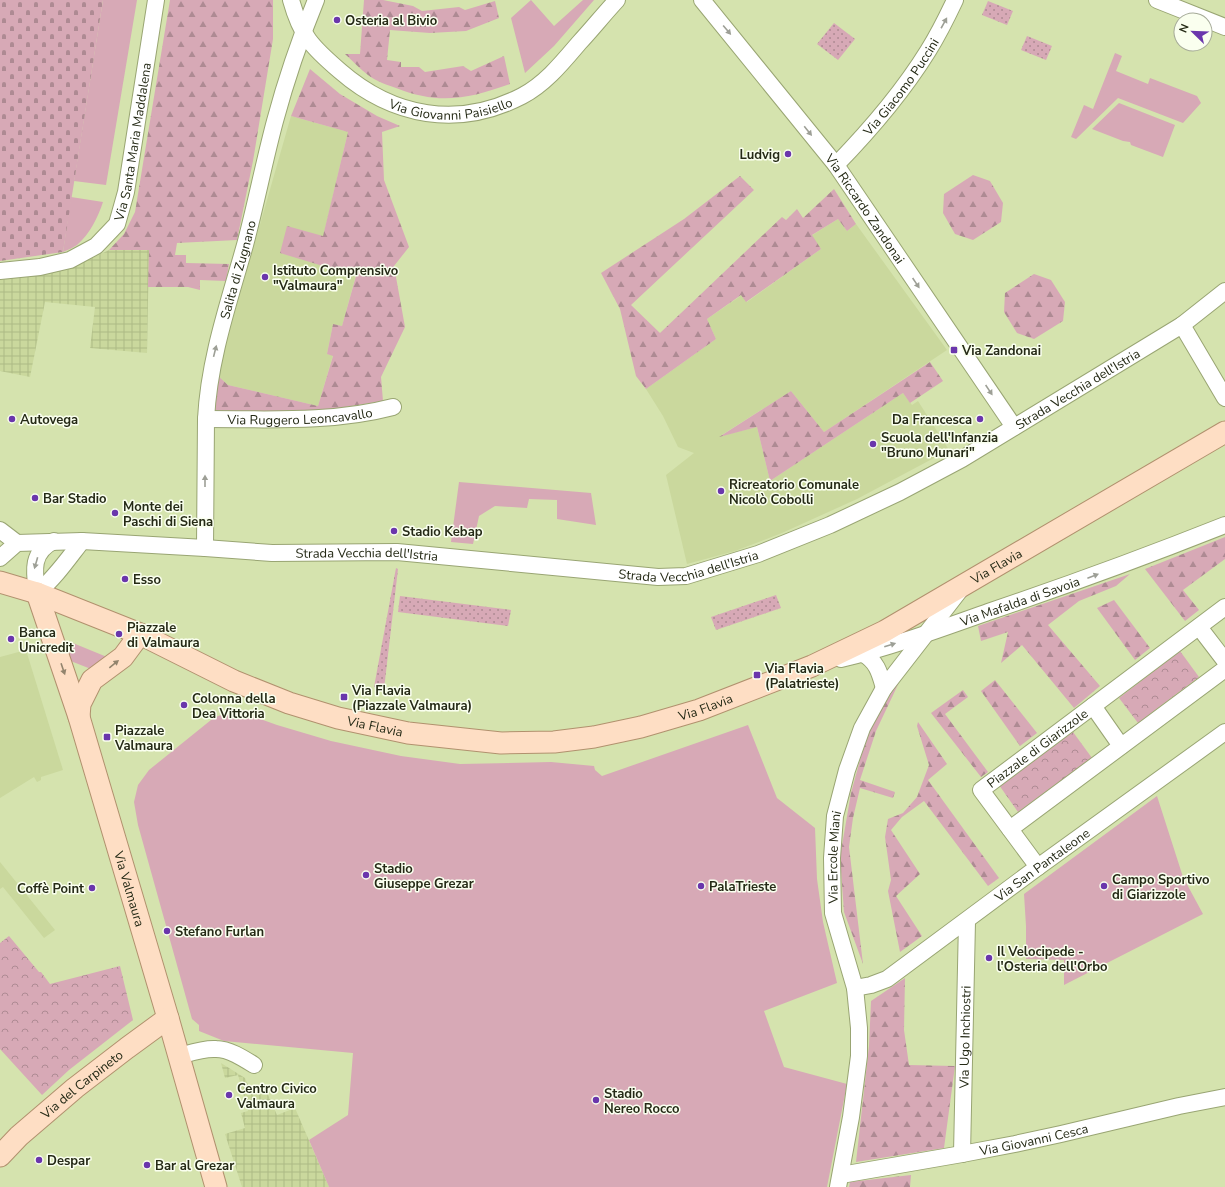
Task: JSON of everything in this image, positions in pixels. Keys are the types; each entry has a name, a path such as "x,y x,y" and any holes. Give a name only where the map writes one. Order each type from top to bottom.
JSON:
{"main road":[{"name":"Via Flavia","path":"140,634 234,681 289,703 338,718 408,733 500,743 554,742 594,737 641,727 699,710 812,666 885,631 1225,432"},
{"path":"0,582 37,593 140,634 123,657 92,680 80,704 79,717"},
{"name":"Via Valmaura","path":"37,593 79,717 168,1018 216,1187"},
{"name":"Via del Carpineto","path":"0,1156 18,1136 75,1088 168,1018"}],"street":[{"name":"Via Santa Maria Maddalena","path":"0,271 40,266 70,260 96,246 116,224 126,192 156,0"},
{"name":"Via Giovanni Paisiello","path":"291,0 296,17 311,44 328,61 359,87 394,105 432,114 466,114 484,111 523,96 558,68 617,0"},
{"name":"Salita di Zugnano","path":"205,548 206,419 210,376 214,353 245,243 275,120 303,32 316,0"},
{"name":"Via Riccardo Zandonai","path":"702,0 836,165 1014,427"},
{"name":"Via Giacomo Puccini","path":"836,165 865,135 906,83 929,51 955,0"},
{"path":"1157,0 1225,27"},
{"name":"Strada Vecchia dell'Istria","path":"82,541 272,553 397,552 658,576 686,576 758,554 830,525 900,492 962,459 1182,325 1225,290"},
{"path":"1182,325 1225,398"},
{"name":"Via Ruggero Leoncavallo","path":"206,419 317,419 377,411 393,407"},
{"name":"Via Mafalda di Savoia","path":"812,666 863,654 926,634 1073,583 1225,525"},
{"path":"0,530 17,543"},
{"path":"37,593 34,573 36,561 42,550 54,541"},
{"path":"0,558 17,543 82,541"},
{"path":"37,593 48,584 82,541"},
{"name":"Via Ercole Miani","path":"839,1181 851,1117 859,1056 859,1028 855,988 833,913 832,858 835,816 847,770 862,728 884,688 965,583"},
{"name":"Piazzale di Giarizzole","path":"1038,867 981,790 1225,607"},
{"path":"1199,627 1225,661"},
{"path":"863,654 872,660 876,665 884,688"},
{"path":"1010,829 1225,669"},
{"name":"Piazzale di Giarizzole","path":"1093,706 1122,746"},
{"name":"Via San Pantaleone","path":"855,988 871,985 888,979 1038,867 1225,732"},
{"name":"Via Ugo Inchiostri","path":"962,1154 967,921"},
{"path":"179,1056 216,1048 227,1051 254,1064"},
{"name":"Via Giovanni Cesca","path":"839,1181 1061,1134 1179,1106 1225,1097"}],"shaded area":[{"path":"291,116 348,132 323,237 280,252 356,275 342,326 333,324 327,354 333,355 318,406 228,385 217,375"},
{"path":"838,219 847,231 856,224 947,350 824,432 791,391 720,436 757,427 770,481 903,393 912,405 918,401 949,450 857,499 782,533 735,551 687,564 666,475 694,453 678,447 663,416 646,389 716,339 707,319 742,295 747,302 821,249 811,236"},
{"path":"109,250 149,250 147,353 90,348 95,307 45,302 30,377 0,371 0,280 69,269"},
{"path":"26,650 63,770 41,777 41,780 37,782 34,777 0,798 0,657"},
{"path":"0,862 55,930 44,938 3,887 0,889"},
{"path":"221,1063 245,1078 252,1094 265,1088 277,1115 295,1108 329,1187 242,1187 225,1134 245,1128 241,1113 248,1111 238,1075 225,1078"}],"green space":[{"path":"0,0 103,0 63,252 0,261"},
{"path":"103,0 137,0 106,185 74,181"},
{"path":"170,0 273,0 273,39 253,161 237,240 177,243 175,255 186,255 186,263 229,264 226,281 200,280 200,290 188,287 148,287 149,250 109,250 124,234 135,212"},
{"path":"364,0 383,0 413,6 422,11 459,7 465,10 495,1 499,18 466,31 430,33 390,30 387,60 401,62 401,67 419,67 425,72 463,66 471,71 504,56 510,84 467,96 440,98 426,97 412,93 374,79 365,73 345,54 360,54"},
{"path":"531,0 554,26 583,0 594,0 554,46 525,73 511,18"},
{"path":"988,1 1013,11 1007,25 982,15"},
{"path":"834,23 855,39 838,60 817,44"},
{"path":"1027,36 1052,46 1046,60 1021,50"},
{"path":"1115,53 1122,56 1116,71 1148,84 1150,78 1197,96 1201,103 1183,123 1118,98 1076,139 1071,137 1084,105 1093,109"},
{"path":"310,69 340,94 377,116 400,126 382,132 384,180 409,247 394,266 405,327 381,377 383,401 314,412 214,414 217,375 228,385 318,406 333,356 327,354 333,324 342,326 356,276 280,253 287,226 323,236 348,132 291,116"},
{"path":"1119,103 1175,125 1163,157 1131,145 1130,142 1123,141 1092,129"},
{"path":"973,175 990,181 1003,203 1001,222 973,240 955,234 943,213 944,194"},
{"path":"740,176 754,190 631,305 660,333 782,217 786,220 797,209 803,218 834,189 856,224 847,231 838,219 812,235 821,249 746,302 741,295 707,319 716,339 646,389 636,376 620,309 601,273 684,219"},
{"path":"71,197 103,202 90,231 82,241 63,252"},
{"path":"1034,274 1051,280 1065,302 1063,321 1034,339 1017,333 1004,312 1005,293"},
{"path":"930,362 943,381 910,403 903,393 770,481 757,427 719,437 791,391 824,432"},
{"path":"459,482 591,493 596,525 557,519 557,500 529,499 527,508 495,506 479,516 473,544 451,542"},
{"path":"1225,537 1225,559 1183,590 1199,610 1185,621 1145,569"},
{"path":"396,568 398,569 384,689 374,687"},
{"path":"1130,574 1116,586 1079,601 1048,625 1100,686 1074,708 1022,645 1001,663 1008,632 981,641 978,626"},
{"path":"776,595 781,608 716,630 711,617"},
{"path":"400,596 511,610 508,626 398,612"},
{"path":"1114,600 1150,648 1135,660 1097,608"},
{"path":"65,641 107,657 91,669 68,660"},
{"path":"1180,651 1199,677 1138,723 1119,698"},
{"path":"903,674 876,731 860,780 895,792 893,798 860,788 853,818 849,847 863,964 844,912 840,857 851,793 868,731"},
{"path":"995,680 1037,733 1020,746 981,691"},
{"path":"963,690 968,697 945,714 988,772 981,777 931,713"},
{"path":"230,712 249,715 331,741 401,756 460,764 551,762 594,766 595,770 602,776 748,725 777,798 815,828 817,879 823,922 837,983 764,1011 784,1067 847,1084 827,1187 329,1187 309,1140 348,1115 353,1053 224,1041 199,1031 199,1025 192,1019 138,825 134,802 138,785 149,770 211,720"},
{"path":"918,722 947,764 928,780 999,878 988,886 924,801 902,817 891,830 920,874 896,896 922,936 900,952 888,891 891,880 885,837 888,819 903,813 917,797 929,765 917,726"},
{"path":"1073,732 1092,758 1018,812 999,785"},
{"name":"Campo Sportivo di Giarizzole","path":"1157,796 1183,877 1203,914 1064,985 1064,960 1026,959 1024,894"},
{"path":"9,936 50,984 120,966 133,1020 69,1070 42,1095 0,1049 0,943"},
{"path":"905,978 904,1030 909,1065 955,1066 944,1148 856,1162 869,1046 871,1001"},
{"path":"911,1175 910,1187 849,1187 850,1182"}],"place":[{"name":"Osteria al Bivio","path":"337,20"},
{"name":"Ludvig","path":"788,154"},
{"name":"Istituto Comprensivo \"Valmaura\"","path":"265,277"},
{"name":"Via Zandonai","path":"954,350"},
{"name":"Autovega","path":"12,419"},
{"name":"Da Francesca","path":"980,419"},
{"name":"Scuola dell'Infanzia \"Bruno Munari\"","path":"873,444"},
{"name":"Ricreatorio Comunale Nicolò Cobolli","path":"721,491"},
{"name":"Bar Stadio","path":"35,498"},
{"name":"Monte dei Paschi di Siena","path":"115,513"},
{"name":"Stadio Kebap","path":"394,531"},
{"name":"Esso","path":"125,579"},
{"name":"Piazzale di Valmaura","path":"119,634"},
{"name":"Banca Unicredit","path":"11,639"},
{"name":"Via Flavia (Palatrieste)","path":"757,675"},
{"name":"Via Flavia (Piazzale Valmaura)","path":"344,697"},
{"name":"Colonna della Dea Vittoria","path":"184,705"},
{"name":"Piazzale Valmaura","path":"107,737"},
{"name":"Stadio Giuseppe Grezar","path":"366,875"},
{"name":"PalaTrieste","path":"701,886"},
{"name":"Campo Sportivo di Giarizzole","path":"1104,886"},
{"name":"Coffè Point","path":"92,888"},
{"name":"Stefano Furlan","path":"167,931"},
{"name":"Il Velocipede - l'Osteria dell'Orbo","path":"989,958"},
{"name":"Centro Civico Valmaura","path":"229,1095"},
{"name":"Stadio Nereo Rocco","path":"596,1100"},
{"name":"Despar","path":"39,1160"},
{"name":"Bar al Grezar","path":"147,1165"}]}
